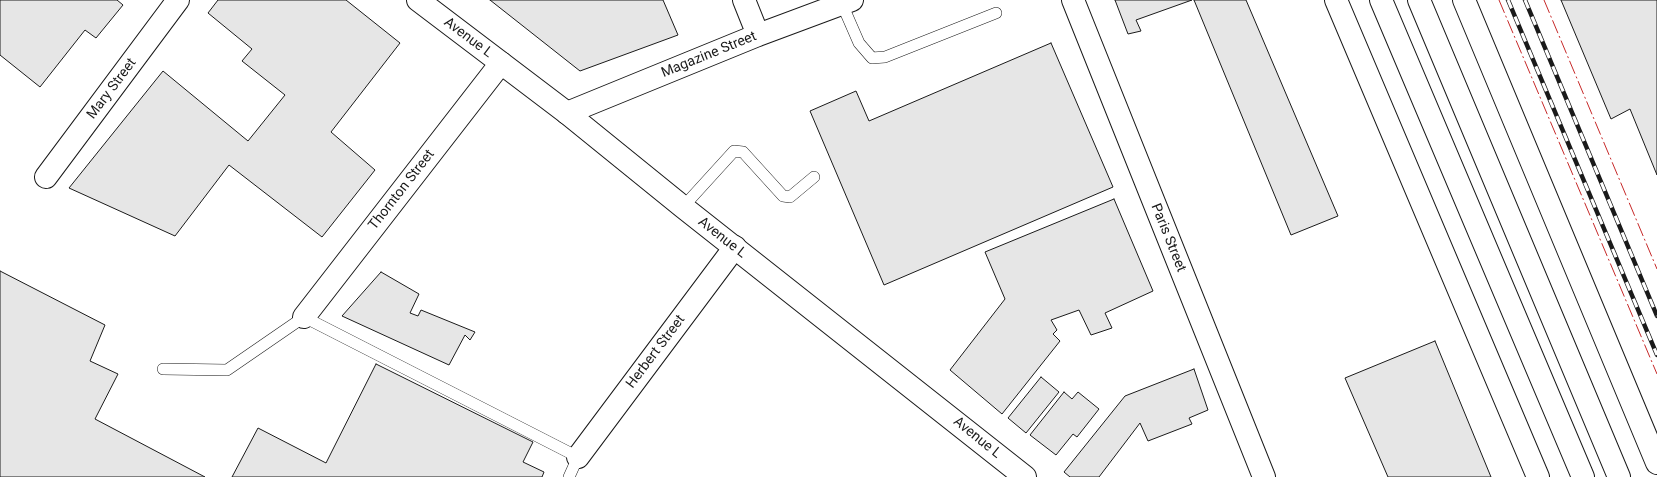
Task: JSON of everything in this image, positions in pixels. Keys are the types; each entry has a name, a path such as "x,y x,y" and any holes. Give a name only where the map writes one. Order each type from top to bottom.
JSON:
{"main road":[{"name":"Mary Street","path":"46,177 178,0"},
{"name":"Avenue L","path":"418,0 567,113 683,207 1025,477"},
{"path":"744,0 758,35"},
{"name":"Paris Street","path":"1073,0 1264,477"},
{"path":"1336,0 1538,477"},
{"path":"1381,0 1583,477"},
{"path":"1418,0 1619,477"},
{"path":"1464,0 1657,463"},
{"name":"Magazine Street","path":"567,113 758,35 847,2"},
{"name":"Thornton Street","path":"304,317 501,63"},
{"name":"Herbert Street","path":"578,457 735,247"}],"lane":[{"path":"847,2 859,43 872,58 885,57 996,13"},
{"path":"683,207 734,151 743,152 783,196 790,197 814,177"},
{"path":"163,369 227,370 304,317 578,457 569,477"}],"building":[{"path":"0,0 117,0 123,5 96,38 85,30 40,87 0,55"},
{"path":"218,0 346,0 400,43 331,132 375,170 322,237 229,165 175,236 69,188 163,71 248,141 285,95 242,61 252,49 208,13"},
{"path":"490,0 663,0 678,35 580,71"},
{"path":"1115,0 1192,0 1136,20 1141,31 1128,34"},
{"path":"1194,0 1246,0 1338,216 1291,235"},
{"path":"1561,0 1657,0 1657,175 1630,109 1611,119"},
{"path":"1051,43 1113,187 884,285 810,111 856,91 869,121"},
{"path":"1114,199 1153,291 1105,313 1112,328 1091,335 1079,310 1051,320 1057,330 1053,334 1060,341 1002,414 950,370 1005,299 985,252"},
{"path":"0,271 105,325 90,361 118,374 95,419 205,477 0,477"},
{"path":"381,272 419,294 410,313 418,316 421,310 475,332 470,340 465,335 449,365 342,316"},
{"path":"1435,341 1491,477 1388,477 1345,378"},
{"path":"376,364 533,442 523,462 544,472 542,477 232,477 258,428 326,463"},
{"path":"1194,369 1208,410 1189,418 1192,424 1148,441 1140,423 1099,477 1070,477 1064,472 1125,396"},
{"path":"1041,377 1059,392 1026,433 1008,418"},
{"path":"1064,392 1072,399 1078,392 1099,409 1077,437 1073,434 1056,455 1030,435"}],"railway":[{"path":"1508,0 1657,355"},
{"path":"1525,0 1657,316"}],"power":[{"path":"1499,0 1657,374"},
{"path":"1544,0 1657,269"}]}
